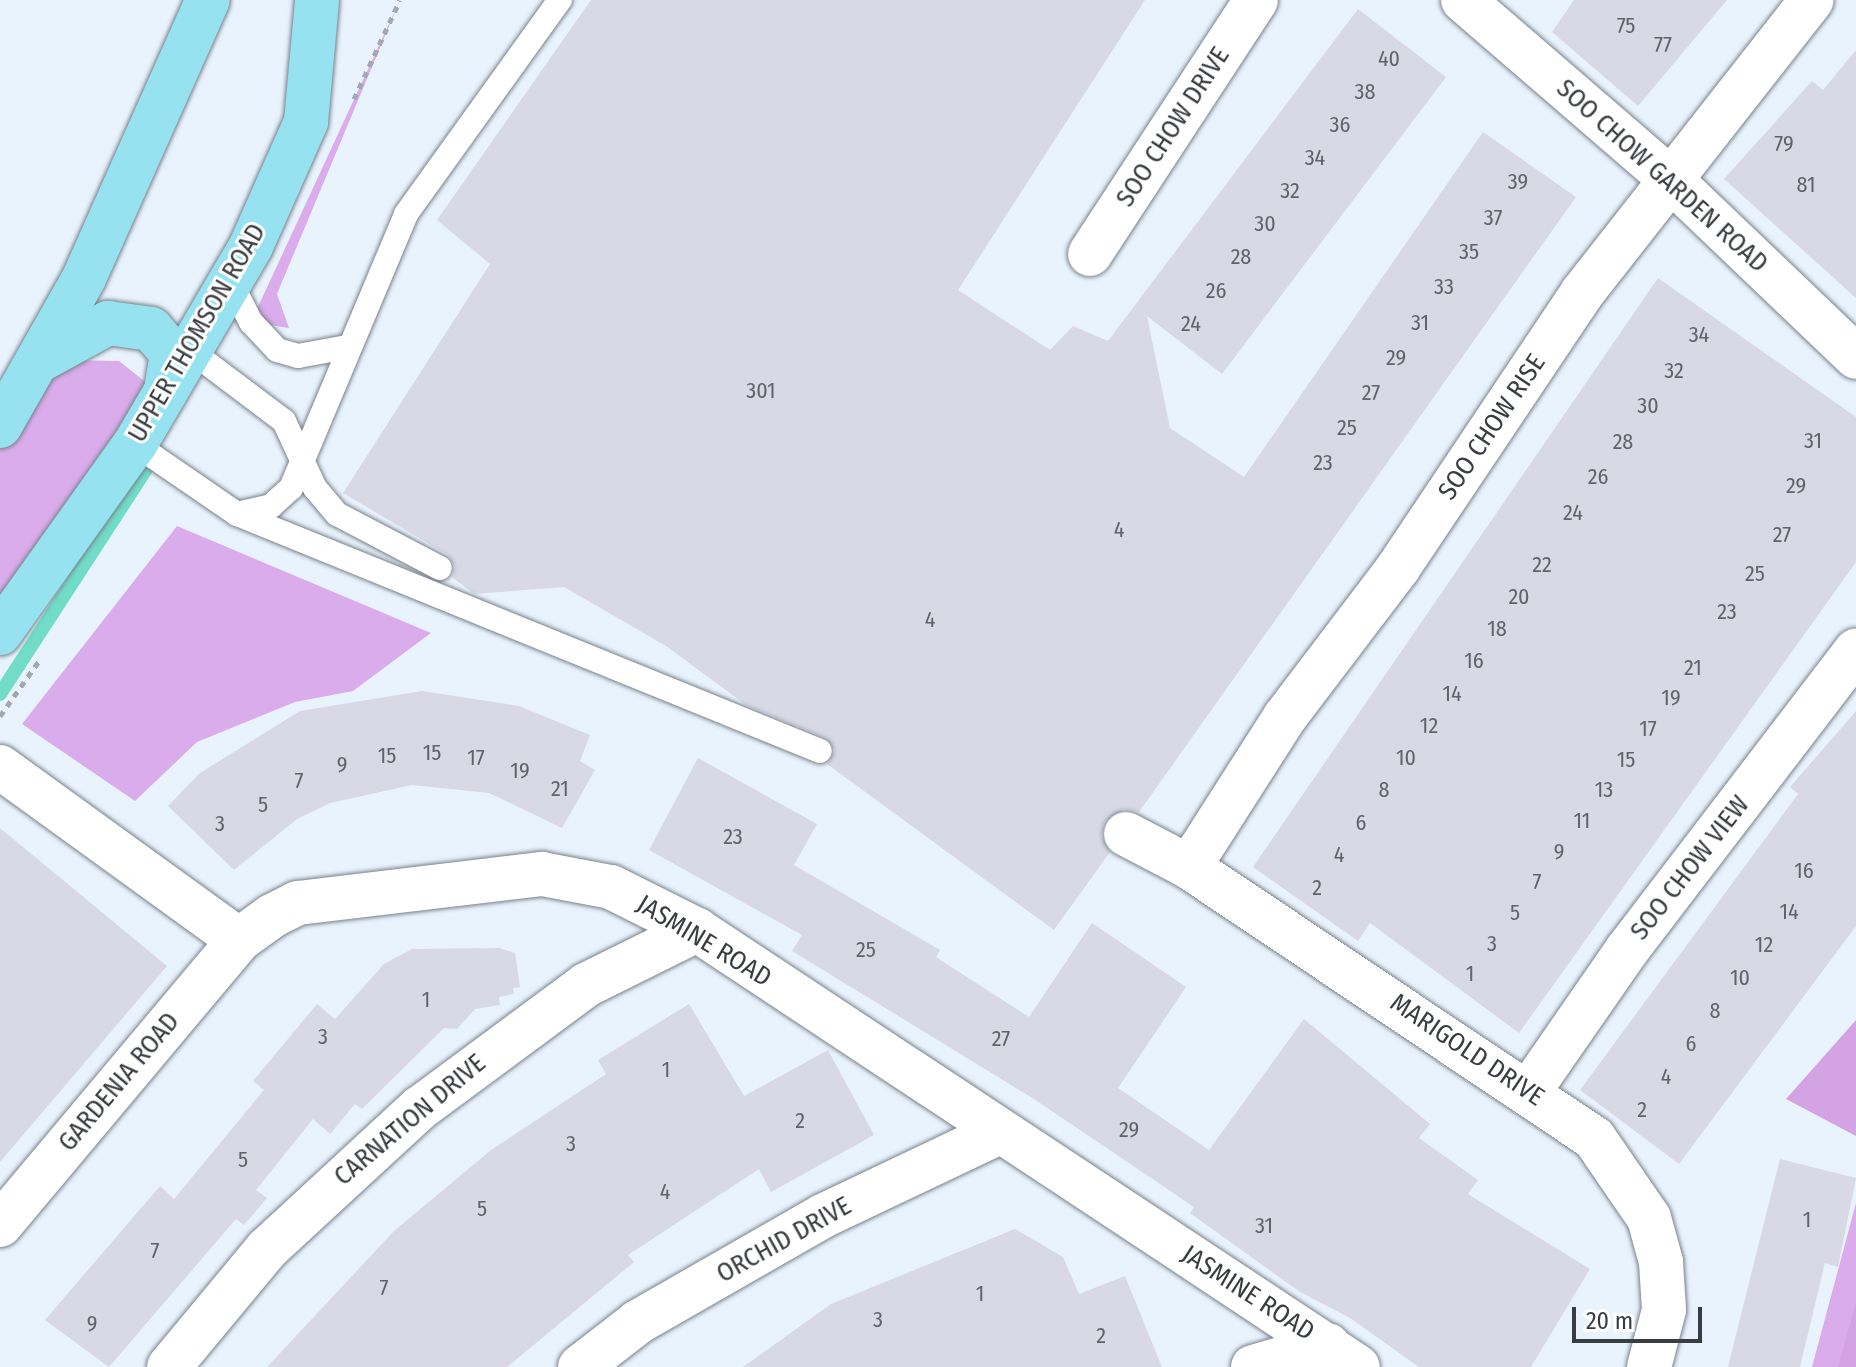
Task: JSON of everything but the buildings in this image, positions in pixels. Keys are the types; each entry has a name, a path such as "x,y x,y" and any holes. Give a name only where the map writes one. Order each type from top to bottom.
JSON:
{"main road":[{"path":"0,426 42,360 208,0"},
{"name":"UPPER THOMSON ROAD","path":"0,633 135,444 231,283 306,122 317,0"},
{"path":"42,360 82,332 130,323 151,329 172,353 166,392"}],"street":[{"name":"SOO CHOW DRIVE","path":"1090,254 1256,0"},
{"name":"SOO CHOW GARDEN ROAD","path":"1463,0 1669,178 1856,357"},
{"name":"SOO CHOW RISE","path":"1189,867 1285,717 1398,568 1582,293 1669,178 1812,0"},
{"name":"SOO CHOW VIEW","path":"1530,1090 1627,950 1856,651"},
{"path":"2,773 239,940"},
{"name":"MARIGOLD DRIVE","path":"1126,834 1189,867 1530,1090 1594,1138 1649,1218 1661,1262 1664,1310 1649,1367"},
{"name":"JASMINE ROAD","path":"239,940 298,903 542,874 611,887 697,930 1343,1356"},
{"name":"CARNATION DRIVE","path":"169,1367 267,1249 374,1146 507,1038 586,985 697,930"},
{"name":"GARDENIA ROAD","path":"0,1225 239,940"},
{"name":"ORCHID DRIVE","path":"580,1367 638,1322 823,1216 1000,1132"},
{"path":"1253,1367 1343,1356"}],"lane":[{"path":"237,514 281,499 304,454 406,214 560,0"},
{"path":"231,283 251,322 277,350 298,356 347,347"},
{"path":"191,351 259,396 304,454 315,488 337,514 440,568"},
{"path":"135,444 237,514 820,751"}],"shaded area":[{"path":"400,0 277,294 289,328 251,322"},
{"path":"62,360 119,361 148,384 0,633 0,441"},
{"path":"177,526 431,633 353,691 295,702 197,742 135,801 22,724"},
{"path":"1856,1020 1856,1136 1786,1099"},
{"path":"1856,1203 1856,1367 1812,1367"},
{"path":"1856,1302 1856,1367 1838,1367"}],"waterway":[{"path":"0,694 148,466"}]}
